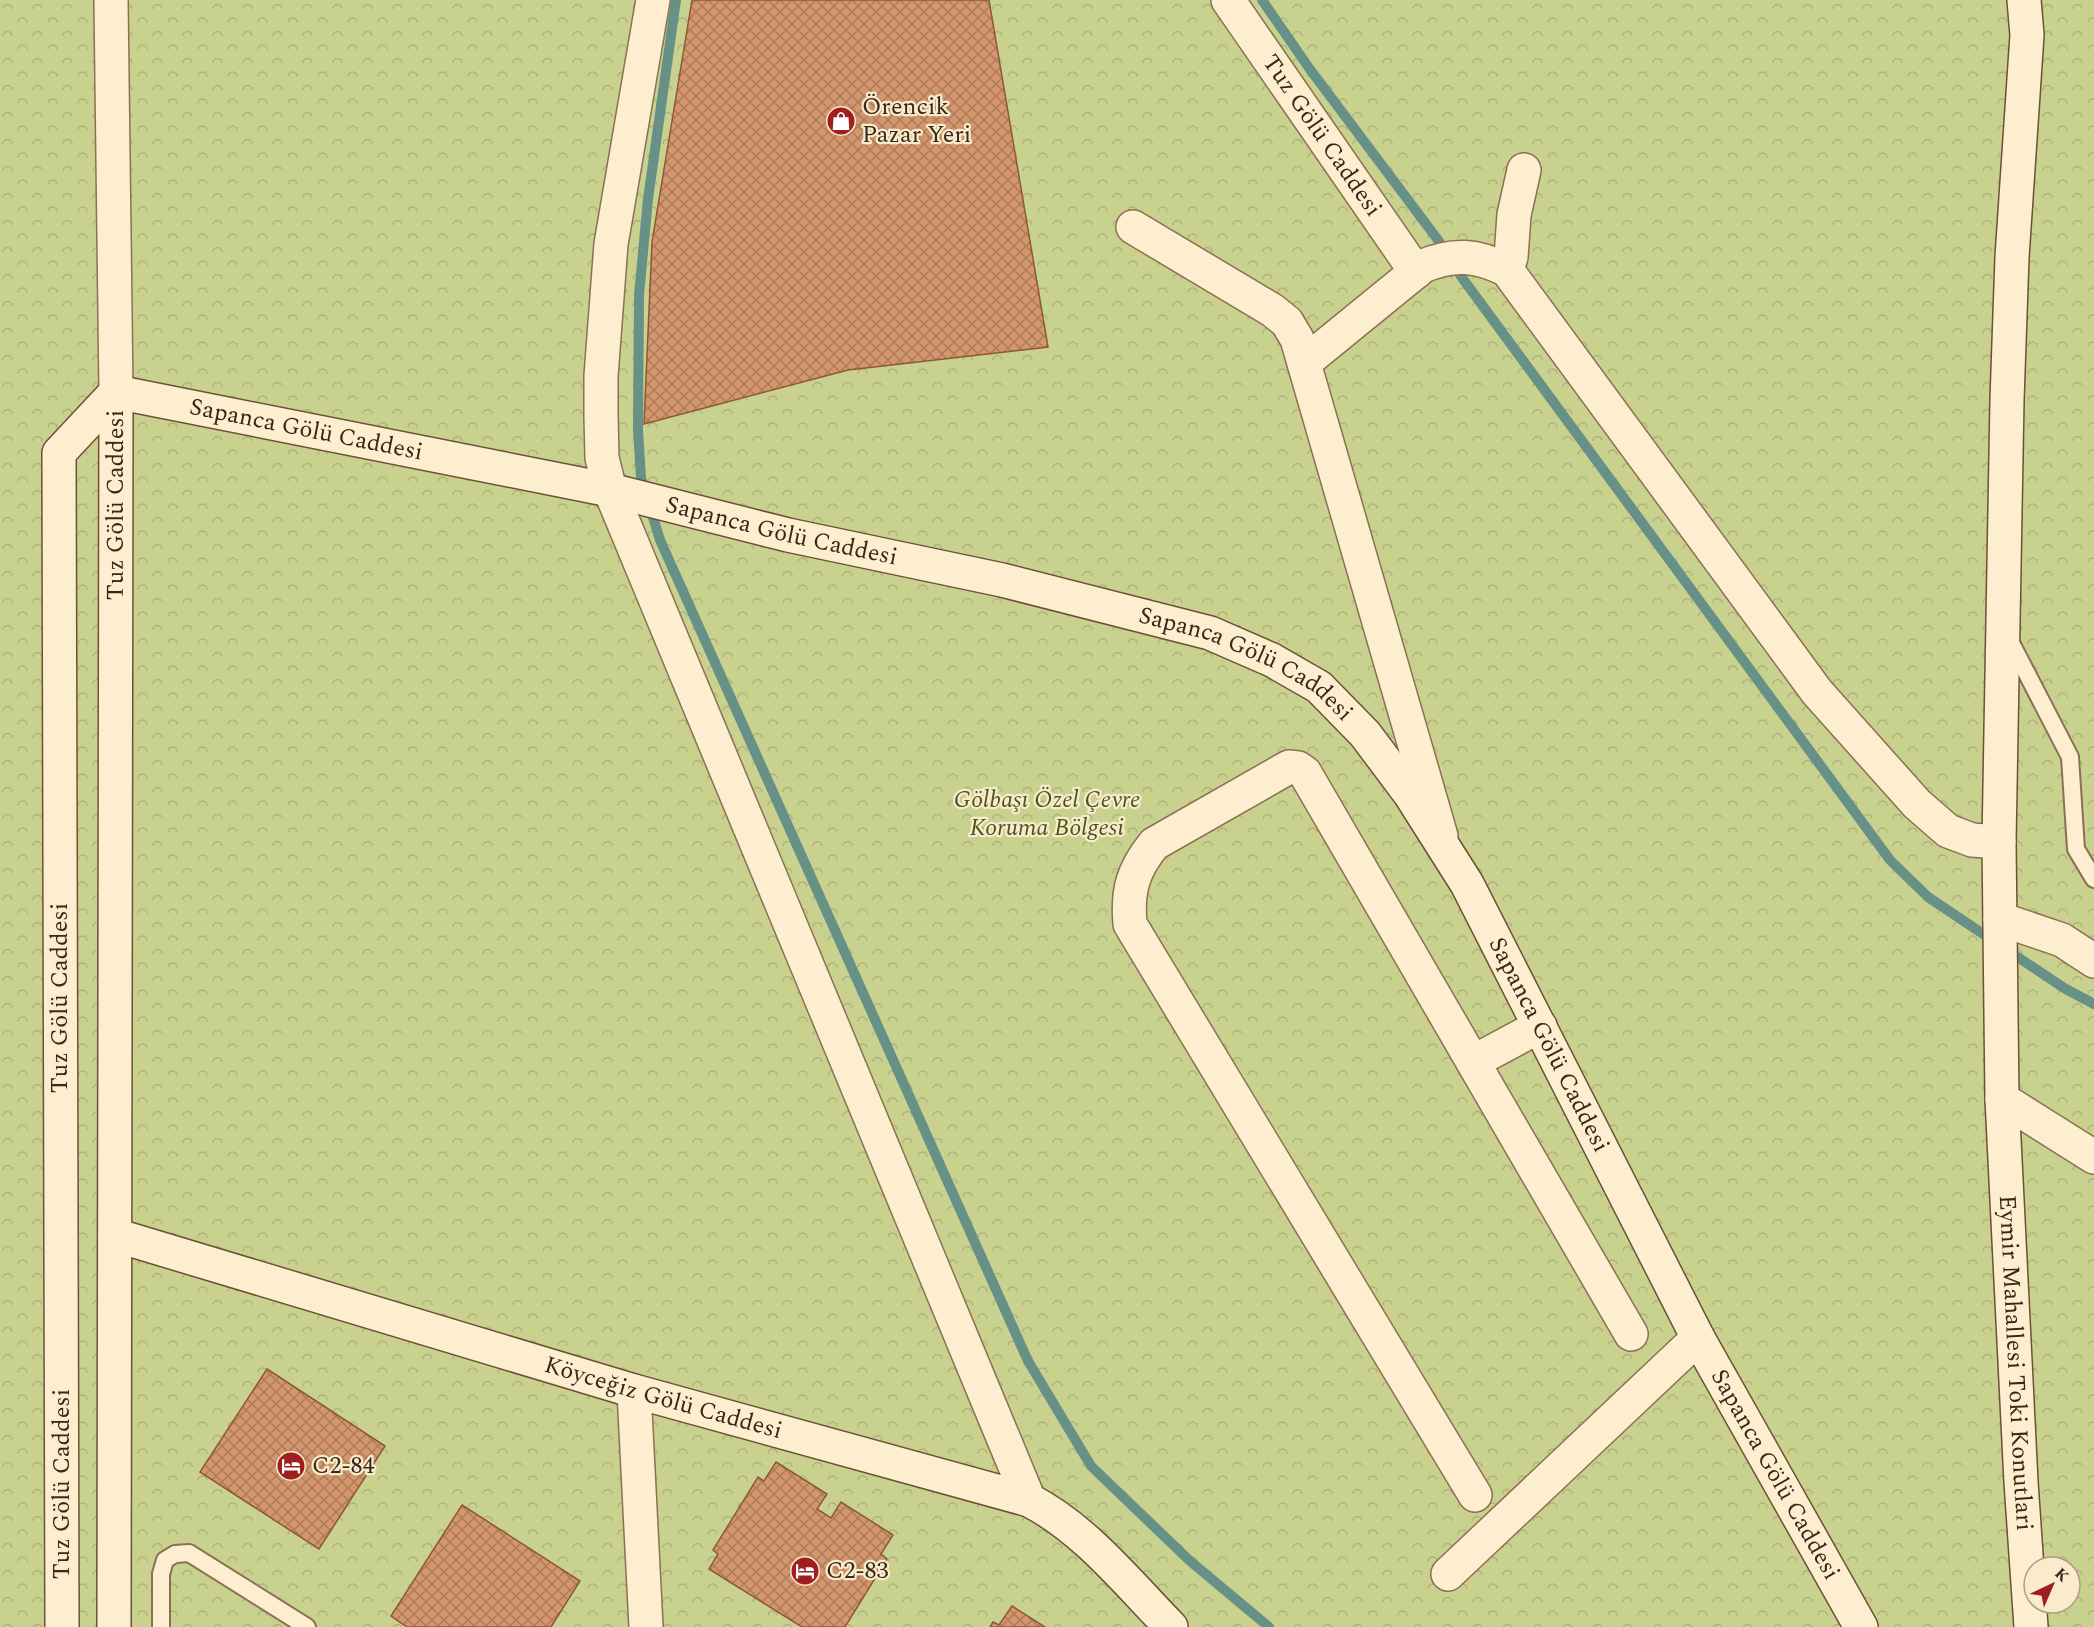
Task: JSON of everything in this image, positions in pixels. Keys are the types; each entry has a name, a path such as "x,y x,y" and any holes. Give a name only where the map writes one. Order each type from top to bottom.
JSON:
{"street":[{"name":"Tuz Gölü Caddesi","path":"111,0 116,392 114,1627"},
{"path":"653,0 611,244 601,375 603,458 636,497 1029,1500"},
{"name":"Tuz Gölü Caddesi","path":"1228,0 1426,266"},
{"name":"Eymir Mahallesi Toki Konutlari","path":"2024,0 2027,35 2012,257 1999,842 2002,1099 2021,1482 2031,1627"},
{"path":"1507,270 1511,257 1514,215 1524,170"},
{"path":"1133,227 1272,310 1287,322 1297,339 1445,850"},
{"path":"1304,363 1426,266 1471,257 1488,261 1507,270 1816,692 1917,804 1948,831 1972,840 1999,842"},
{"name":"Tuz Gölü Caddesi","path":"62,1627 59,453 116,392"},
{"name":"Sapanca Gölü Caddesi","path":"116,392 636,497 788,535 1002,580 1210,633 1272,660 1318,687 1365,734 1410,794 1467,884 1698,1338 1861,1627"},
{"path":"1475,1495 1130,924 1128,904 1132,881 1142,859 1154,844 1279,773 1289,768 1298,768 1311,782 1631,1334"},
{"path":"2000,919 2062,940 2094,961"},
{"path":"1473,1062 1540,1026"},
{"path":"2002,1099 2094,1156"},
{"name":"Köyceğiz Gölü Caddesi","path":"115,1235 634,1392 1029,1500 1047,1510 1085,1540 1171,1627"},
{"path":"1448,1574 1698,1338"},
{"path":"634,1392 646,1627"}],"lane":[{"path":"2003,626 2070,757 2076,849 2094,879"},
{"path":"161,1627 161,1574 165,1560 175,1554 189,1553 307,1627"}],"green space":[{"name":"Gölbaşı Özel Çevre Koruma Bölgesi","path":"0,0 2094,0 2094,1627 0,1627"}],"building":[{"name":"Örencik Pazar Yeri","path":"692,0 989,0 1048,347 848,370 644,424 652,242"},
{"path":"267,1369 385,1446 319,1549 200,1472"},
{"path":"776,1462 827,1494 817,1509 831,1518 841,1502 893,1535 881,1554 887,1559 845,1627 802,1627 709,1569 718,1554 713,1550 758,1477 764,1481"},
{"path":"462,1505 580,1581 551,1627 407,1627 391,1616"},
{"path":"1012,1606 1045,1627 990,1627 993,1622 999,1625"}],"waterway":[{"path":"676,0 648,199 639,295 638,430 641,478 660,540 1028,1361 1091,1466 1190,1561 1269,1627"},
{"path":"1262,0 1309,68 1438,240 1463,279 1890,860 1928,897 2064,988 2094,1004"}],"place":[{"name":"Örencik Pazar Yeri","path":"841,121"},
{"name":"C2-84","path":"291,1466"},
{"name":"C2-83","path":"805,1571"}]}
